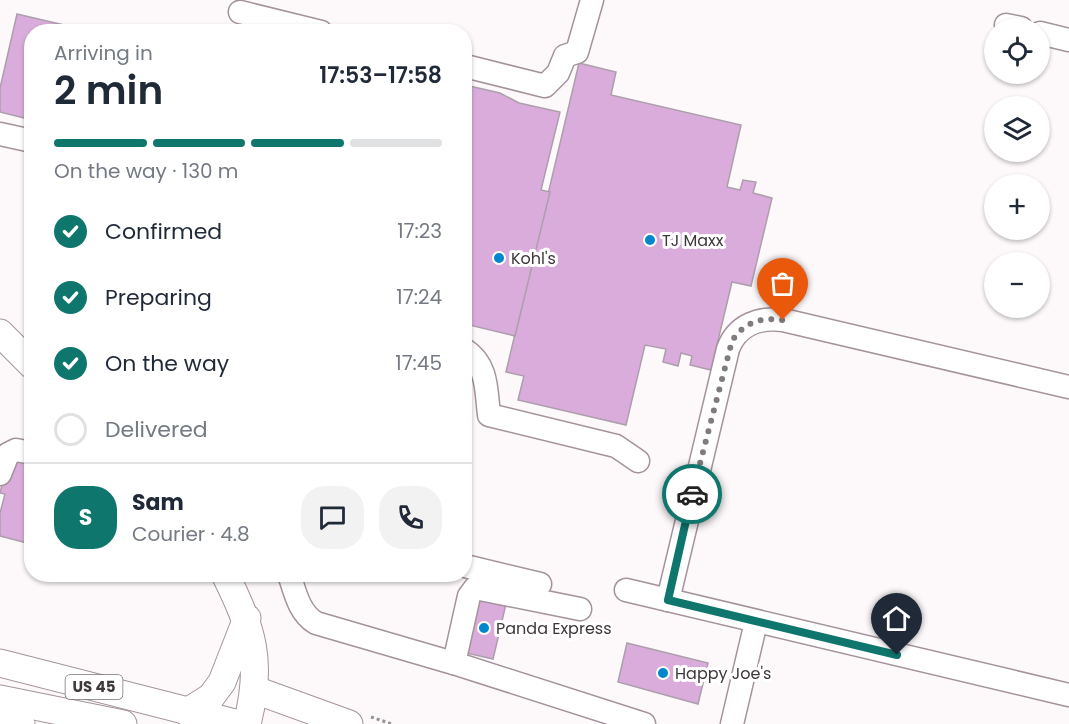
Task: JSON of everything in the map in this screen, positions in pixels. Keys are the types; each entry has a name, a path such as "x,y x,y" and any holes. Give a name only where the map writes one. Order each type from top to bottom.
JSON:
{"main road":[{"path":"0,333 24,357"},
{"path":"229,582 247,618 255,659 255,690 247,724"},
{"path":"187,712 211,697 222,682 247,618"},
{"name":"US 45","path":"0,663 239,724"},
{"path":"255,690 349,724"},
{"path":"0,699 123,724"},
{"path":"0,718 21,724"}],"lane":[{"path":"472,68 544,86 558,73 565,56 577,52 592,0"},
{"path":"239,14 285,24"},
{"path":"1050,35 1069,40"},
{"path":"0,134 24,139"},
{"path":"668,600 728,350 735,336 747,325 763,319 791,322 1069,387"},
{"path":"472,354 483,369 489,415 616,446 638,460"},
{"path":"0,474 8,454 16,450 24,452"},
{"path":"472,568 540,584"},
{"path":"292,582 308,618 316,623 454,663 644,724"},
{"path":"454,663 469,596 476,588 580,609"},
{"path":"626,590 1069,695"},
{"path":"732,724 756,622"}],"building":[{"path":"17,14 60,24 24,24 24,118 0,112 0,88"},
{"name":"TJ Maxx","path":"579,63 616,72 611,95 741,125 727,187 740,190 743,180 756,182 753,193 772,198 751,286 732,282 711,370 690,365 692,356 681,353 678,366 663,362 666,349 645,345 626,425 518,400 524,376 506,372"},
{"name":"Kohl's","path":"472,87 500,93 519,103 560,112 541,190 550,192 515,336 472,326"},
{"path":"15,459 24,461 24,542 0,536 0,513 5,494 0,493 4,476"},
{"name":"Panda Express","path":"474,597 506,604 493,659 462,652"},
{"name":"Happy Joe's","path":"627,643 708,663 698,704 618,682"}],"way so far":[{"path":"692,494 732,341 738,332 758,320 783,320"}],"place":[{"name":"TJ Maxx","path":"650,240"},
{"name":"Kohl's","path":"499,258"},
{"name":"Panda Express","path":"484,628"},
{"name":"Happy Joe's","path":"663,673"}],"route":[{"path":"692,494 668,600 897,655"}]}
